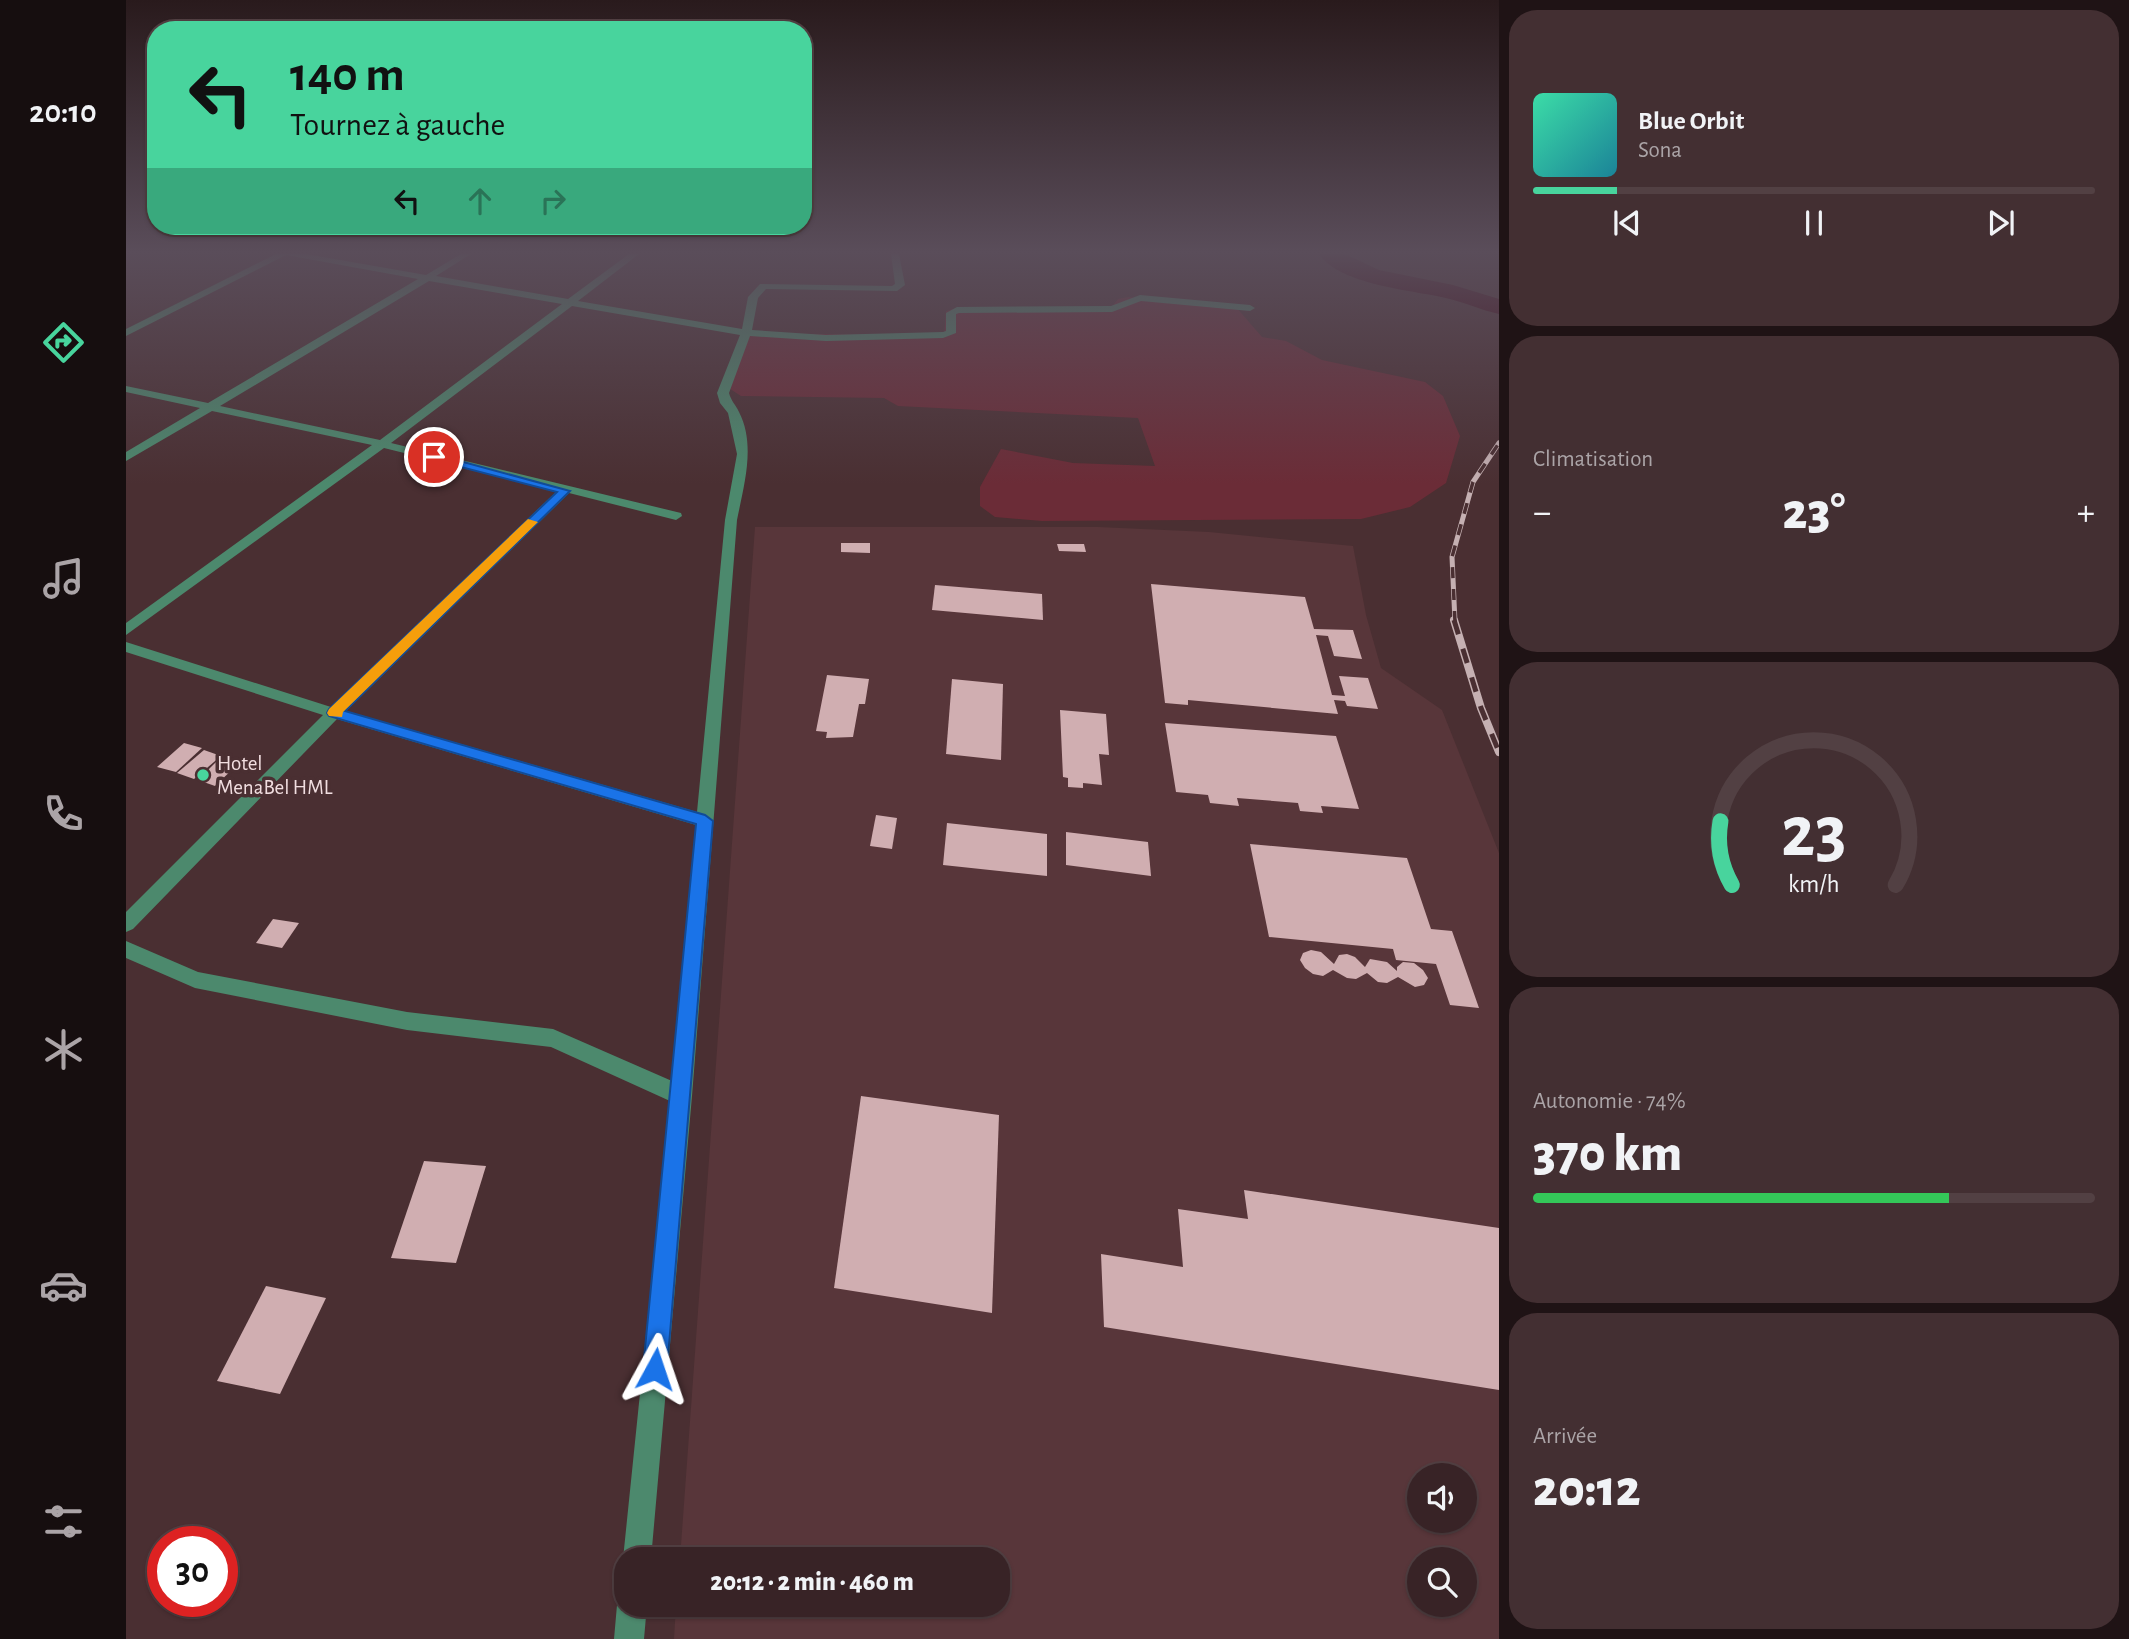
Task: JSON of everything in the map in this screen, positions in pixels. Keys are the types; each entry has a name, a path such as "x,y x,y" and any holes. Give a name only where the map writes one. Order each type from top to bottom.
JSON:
{"street":[{"path":"126,457 340,330"},
{"path":"126,630 534,330"},
{"path":"731,330 826,338 943,335 951,333 951,330"},
{"path":"637,1547 681,1096 731,520 743,454 734,412 726,403 723,393 746,333"},
{"path":"126,389 382,444 565,491 676,516"},
{"path":"126,924 334,713 565,491"},
{"path":"126,647 334,713 705,821"},
{"path":"126,949 195,980 407,1021 553,1038 681,1096"},
{"path":"629,1639 631,1617"}],"shaded area":[{"path":"944,330 1256,330 1262,337 1286,341 1322,360 1425,382 1443,396 1460,436 1446,483 1410,507 1361,519 1042,521 995,517 980,506 980,487 1001,449 1073,463 1155,466 1138,418 898,406 884,398 741,396 724,385 748,333 944,336"},
{"path":"755,527 1098,527 1209,532 1353,546 1366,615 1381,668 1442,710 1499,853 1499,1639 674,1639 675,1617 1010,1617 1010,1547 681,1547"}],"building":[{"path":"841,543 870,543 870,553 841,552"},
{"path":"1057,544 1084,544 1086,552 1059,551"},
{"path":"1151,584 1305,597 1314,629 1353,630 1362,659 1334,656 1328,636 1316,635 1332,695 1345,696 1339,676 1368,678 1378,709 1347,706 1345,701 1334,700 1338,714 1188,700 1188,705 1165,703"},
{"path":"935,585 1042,594 1043,620 932,610"},
{"path":"827,675 869,679 865,704 859,704 853,737 826,738 827,732 816,731"},
{"path":"952,679 1003,684 1001,760 946,754"},
{"path":"1060,710 1106,714 1109,755 1099,754 1102,785 1083,783 1083,788 1068,787 1068,778 1063,777"},
{"path":"1165,723 1336,736 1359,809 1321,806 1323,813 1300,811 1298,803 1237,798 1239,806 1210,803 1208,795 1176,792"},
{"path":"184,743 202,748 176,772 157,767"},
{"path":"204,750 221,756 194,779 177,773"},
{"path":"220,758 238,764 215,786 198,780"},
{"path":"876,815 897,818 892,849 870,846"},
{"path":"947,823 1047,834 1047,876 943,865"},
{"path":"1066,832 1148,842 1151,876 1066,865"},
{"path":"1250,844 1407,858 1431,929 1452,931 1479,1008 1450,1005 1436,964 1396,960 1393,949 1269,937"},
{"path":"273,919 299,923 282,948 256,943"},
{"path":"1311,950 1321,952 1334,964 1339,955 1347,954 1355,957 1365,967 1370,959 1387,962 1397,971 1397,967 1403,962 1414,963 1428,978 1424,985 1415,987 1398,977 1387,983 1378,982 1367,973 1356,979 1347,978 1333,970 1323,976 1313,974 1300,960 1303,953"},
{"path":"861,1096 999,1115 992,1313 834,1288"},
{"path":"424,1161 486,1166 456,1263 391,1258"},
{"path":"1244,1190 1499,1228 1499,1390 1104,1327 1101,1254 1183,1267 1178,1209 1248,1219"},
{"path":"266,1286 326,1298 280,1394 217,1381"}],"railway":[{"path":"1455,622 1452,557 1473,482 1499,443"},
{"path":"1454,620 1481,708 1499,752"}],"slow traffic":[{"path":"337,714 334,713 532,522"}],"place":[{"name":"Hotel MenaBel HML","path":"203,775"}],"route":[{"path":"434,457 565,491 334,713 705,821 655,1369"}]}
